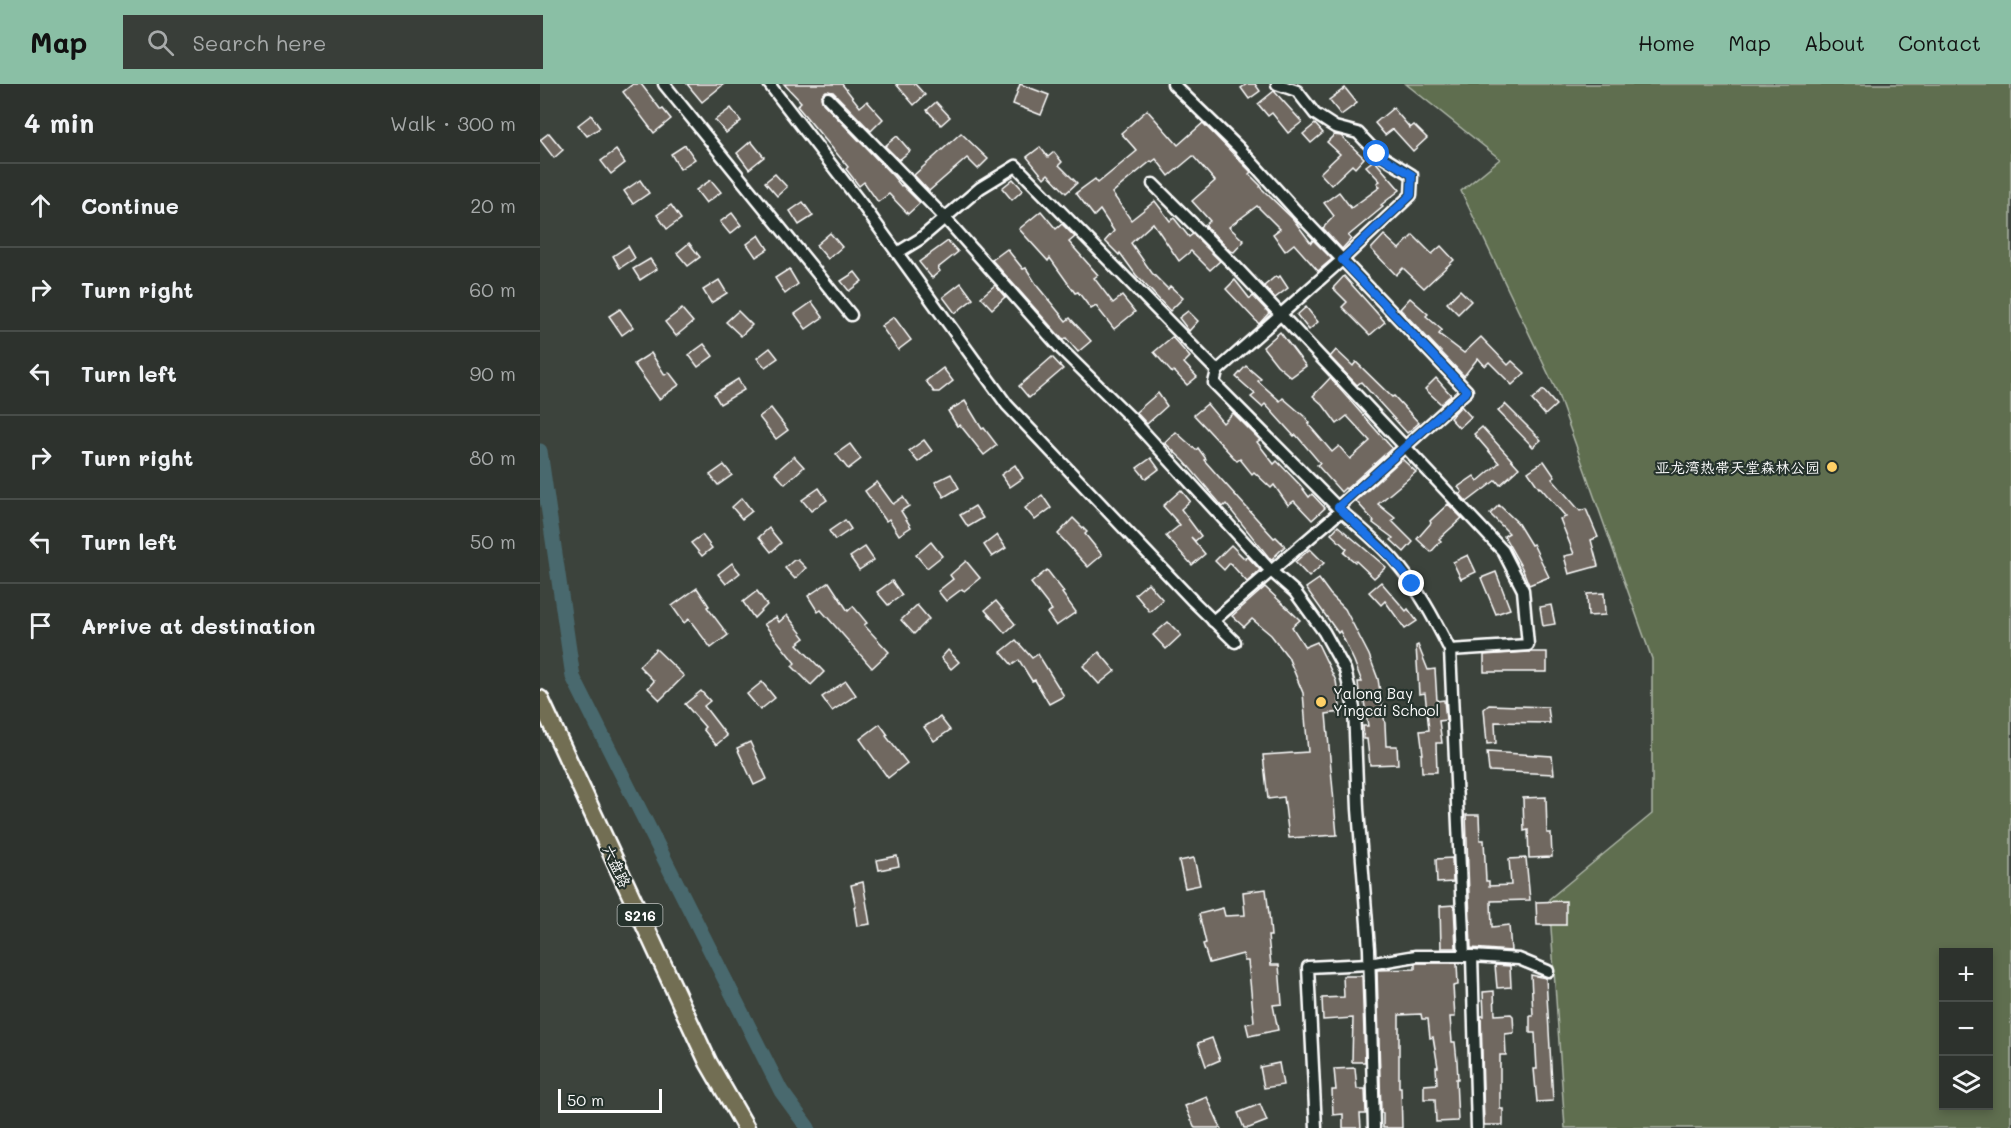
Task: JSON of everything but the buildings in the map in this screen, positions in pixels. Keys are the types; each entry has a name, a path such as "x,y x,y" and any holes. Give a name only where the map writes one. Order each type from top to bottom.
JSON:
{"main road":[{"name":"六盘路","path":"540,699 708,1062 746,1128"}],"street":[{"path":"664,84 851,315"},
{"path":"769,84 897,253 1007,405 1235,642"},
{"path":"1173,84 1239,148 1467,391 1271,571 1213,621"},
{"path":"1278,84 1297,91 1315,114 1335,127 1358,134 1377,154 1412,175 1411,195 1217,371 1214,383 1339,509 1392,558 1429,608 1450,650 1477,1128"},
{"path":"828,98 945,218 1062,350 1130,417 1271,571 1294,592 1324,632 1345,670 1354,708 1358,809 1370,964 1374,1128"},
{"path":"897,253 920,239 980,188 1016,166 1217,371"},
{"path":"1152,184 1235,266 1503,551 1523,590 1528,645 1450,650"},
{"path":"1316,1128 1308,967 1370,964 1416,956 1468,956 1519,959 1548,971"}],"green space":[{"name":"亚龙湾热带天堂森林公园","path":"1406,84 2011,84 2011,1128 1565,1128 1549,899 1652,814 1652,659 1557,392 1461,191 1500,159"}],"waterway":[{"path":"540,451 573,677 781,1091 808,1128"}],"place":[{"name":"亚龙湾热带天堂森林公园","path":"1832,467"},
{"name":"Yalong Bay Yingcai School","path":"1321,702"}],"route":[{"path":"1377,154 1412,175 1411,195 1342,260 1467,391 1338,507 1392,558 1412,584"}]}
